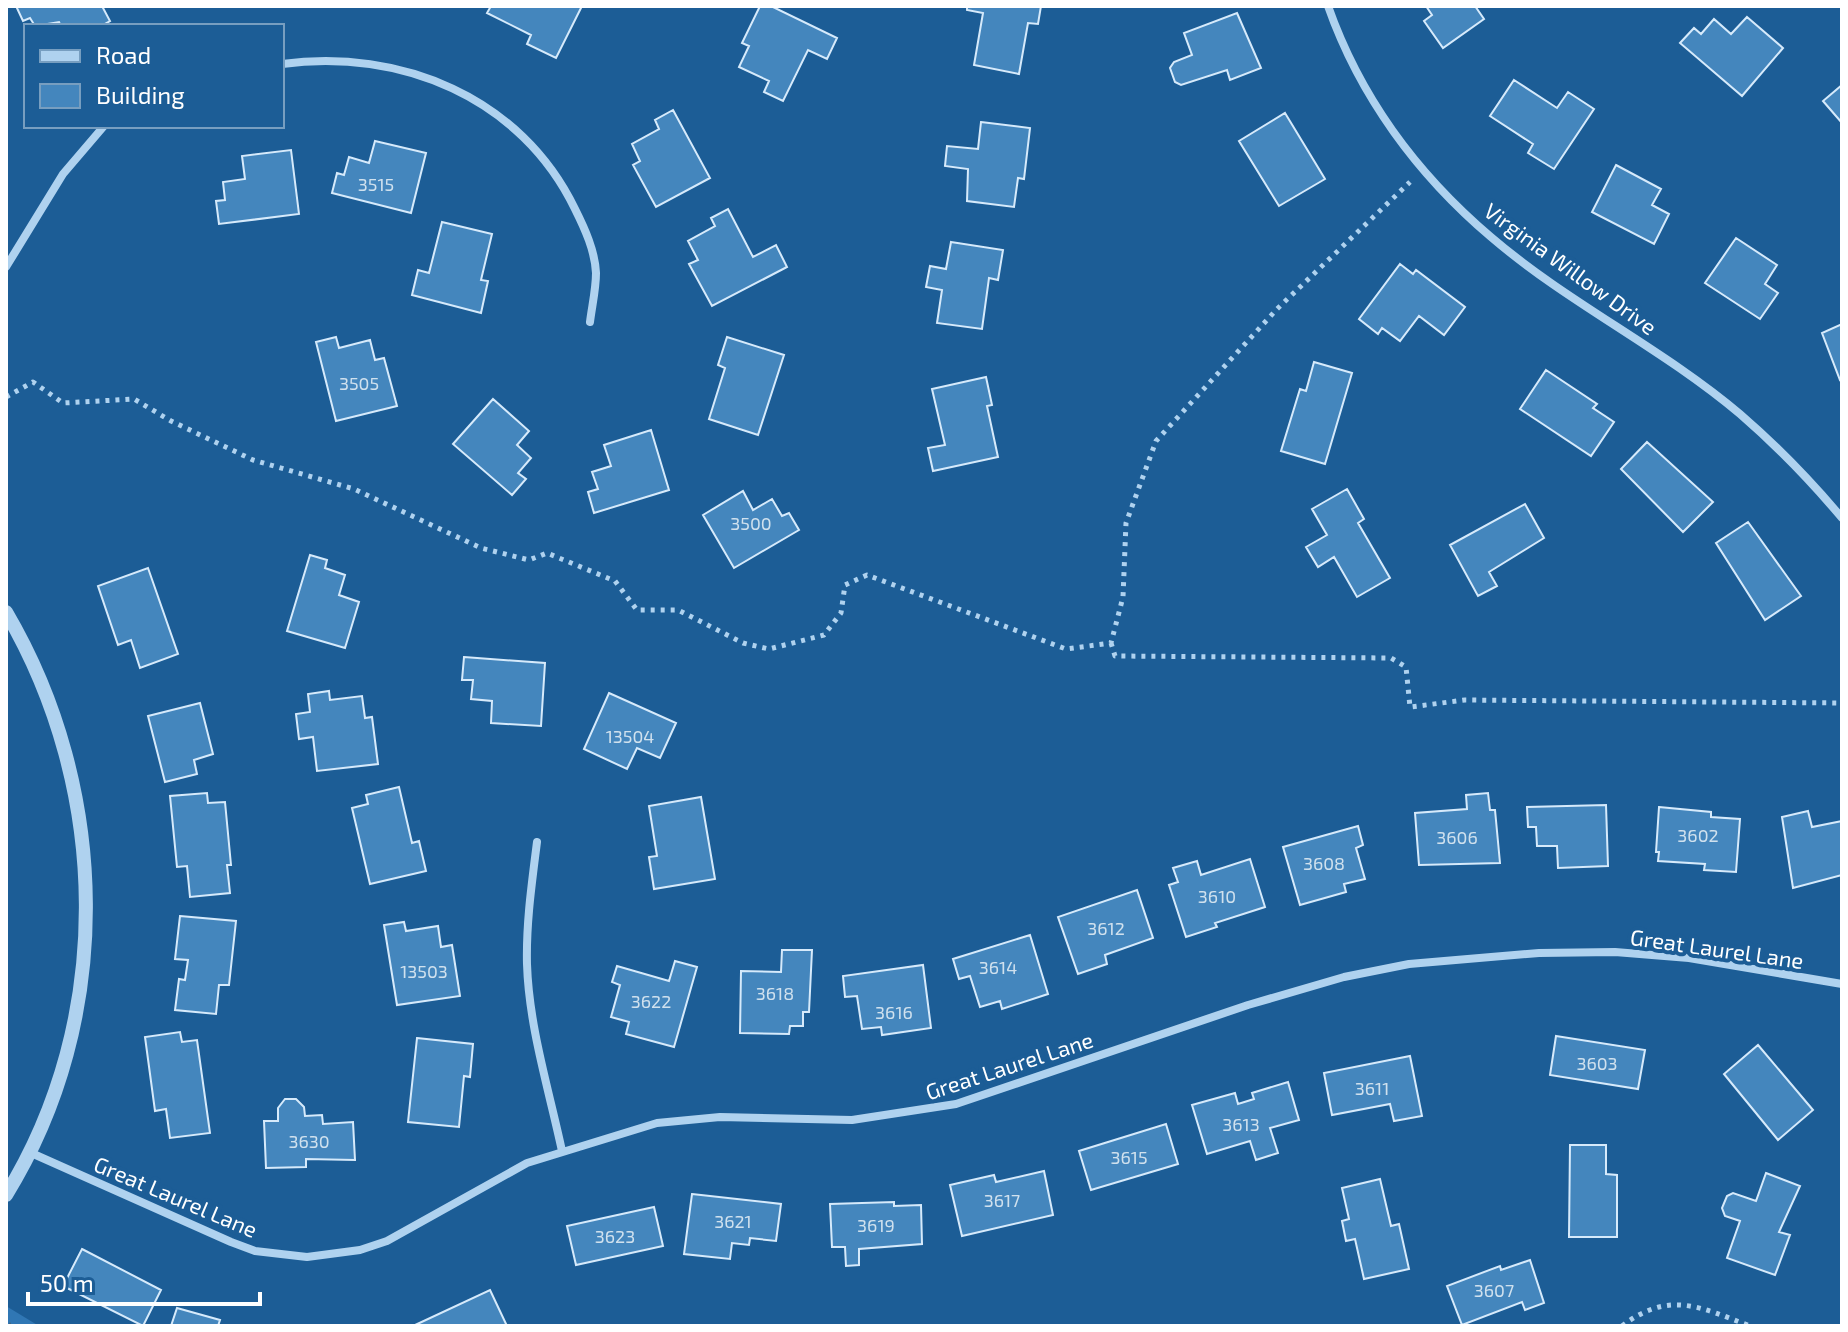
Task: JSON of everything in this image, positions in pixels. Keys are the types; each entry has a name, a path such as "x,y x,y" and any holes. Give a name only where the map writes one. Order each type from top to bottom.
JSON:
{"street":[{"name":"Virginia Willow Drive","path":"1328,6 1362,83 1393,132 1422,169 1492,238 1738,413 1808,477 1841,515"},
{"path":"284,64 350,60 393,66 435,80 492,111 552,168 588,236 596,272 590,322"},
{"path":"6,267 63,174 102,128"},
{"path":"6,612 22,640 63,741 79,815 88,923 73,1028 59,1075 29,1152 6,1195"},
{"path":"537,842 528,921 527,965 532,1012 562,1151"},
{"name":"Great Laurel Lane","path":"29,1152 231,1242 255,1251 307,1257 360,1250 387,1241 527,1163 609,1135 688,1119 852,1120 921,1112 956,1104 1248,1005 1344,977 1409,964 1539,953 1615,952 1689,958 1842,984"}],"path":[{"path":"1422,169 1277,309 1156,441 1126,523 1123,597 1111,643 1115,656 1391,658 1406,667 1410,707 1465,700 1842,703"},
{"path":"6,397 33,382 63,403 134,399 253,460 354,489 481,548 529,560 547,553 615,581 637,610 678,610 743,643 769,649 824,635 841,613 845,585 867,575 1066,649 1111,643"},
{"path":"1622,1326 1640,1312 1677,1304 1699,1307 1750,1326"}],"green space":[{"path":"6,1306 39,1326 6,1326"}],"building":[{"path":"16,6 102,6 110,21 105,24 34,24 30,18 23,21"},
{"path":"491,6 582,6 556,58 527,44 531,35 487,13"},
{"path":"760,6 771,6 837,38 827,59 808,50 783,101 764,92 769,81 739,67 749,46 742,43"},
{"path":"967,6 1041,6 1038,24 1028,23 1019,74 974,65 983,13 967,10"},
{"path":"1426,6 1475,6 1484,19 1443,48 1424,21 1432,15"},
{"path":"1237,13 1261,68 1230,80 1227,70 1181,85 1175,82 1170,68 1174,62 1192,55 1184,33"},
{"path":"1747,17 1783,48 1742,96 1680,43 1694,28 1701,34 1714,19 1731,34"},
{"path":"1514,80 1557,108 1568,92 1594,109 1554,169 1528,153 1533,144 1490,116"},
{"path":"1842,85 1842,123 1823,101"},
{"path":"673,110 710,178 656,207 633,165 640,161 632,144 659,129 655,120"},
{"path":"1285,113 1325,179 1279,206 1239,141"},
{"path":"981,122 1030,128 1024,179 1018,178 1014,207 967,201 968,169 945,166 947,146 978,149"},
{"path":"375,141 426,153 411,213 332,193 337,173 344,175 349,157 369,163"},
{"path":"291,150 299,214 219,224 216,201 225,200 223,182 245,179 242,156"},
{"path":"1616,165 1661,189 1652,205 1669,214 1654,244 1592,212"},
{"path":"728,209 753,257 776,245 787,267 712,306 689,264 698,260 688,241 715,226 711,218"},
{"path":"442,222 492,234 481,280 488,281 481,313 412,295 418,270 429,273"},
{"path":"1736,238 1777,265 1765,284 1778,293 1760,319 1705,283"},
{"path":"951,242 1003,250 998,280 989,278 982,329 937,323 942,290 926,287 930,266 946,269"},
{"path":"1400,264 1413,274 1416,270 1465,307 1444,335 1419,316 1400,341 1382,328 1378,334 1359,319"},
{"path":"1842,324 1842,379 1840,380 1822,333"},
{"path":"336,337 339,348 370,340 375,360 384,358 397,406 336,421 316,342"},
{"path":"727,337 784,355 758,435 709,419 725,368 718,365"},
{"path":"1314,362 1352,373 1325,464 1281,451 1300,389 1306,391"},
{"path":"1546,370 1597,404 1593,408 1614,422 1591,456 1520,409"},
{"path":"986,377 992,405 987,406 998,457 933,471 928,448 945,445 932,389"},
{"path":"493,399 529,431 517,445 531,458 518,473 526,479 512,495 453,444"},
{"path":"651,430 669,490 594,513 588,492 598,489 592,472 611,466 604,445"},
{"path":"1647,442 1713,502 1683,532 1621,469"},
{"path":"1347,489 1364,519 1358,523 1390,578 1357,597 1334,557 1318,567 1306,547 1327,535 1312,509"},
{"path":"743,491 753,510 772,499 782,516 789,513 799,530 734,568 703,515"},
{"path":"1525,504 1544,538 1489,572 1497,586 1478,596 1450,545"},
{"path":"1748,522 1801,596 1765,620 1716,543"},
{"path":"310,555 327,560 325,568 345,575 339,595 359,602 345,648 287,631"},
{"path":"148,568 178,654 140,668 131,640 118,645 98,586"},
{"path":"464,657 545,663 541,726 491,723 492,701 471,699 473,680 462,680"},
{"path":"329,691 330,700 362,696 365,718 372,717 378,764 317,771 313,737 299,739 296,714 310,712 308,694"},
{"path":"609,693 676,723 660,758 637,748 627,769 584,749"},
{"path":"200,703 213,754 194,760 197,774 165,782 148,716"},
{"path":"399,787 412,843 419,841 426,871 370,884 352,808 368,804 366,795"},
{"path":"207,793 208,803 225,802 231,865 227,865 230,893 190,897 187,866 177,867 170,796"},
{"path":"1488,793 1490,810 1495,810 1500,863 1419,865 1415,813 1467,809 1466,795"},
{"path":"701,797 715,879 654,889 649,857 657,856 649,806"},
{"path":"1606,805 1608,866 1558,868 1557,846 1537,846 1536,827 1528,827 1527,807"},
{"path":"1659,807 1711,812 1711,817 1740,819 1736,872 1704,870 1705,864 1658,861"},
{"path":"1808,811 1812,827 1842,821 1842,875 1793,888 1782,817"},
{"path":"1358,826 1363,845 1356,848 1365,879 1344,884 1346,892 1300,905 1283,847"},
{"path":"1250,859 1265,907 1215,923 1217,927 1186,937 1169,885 1178,882 1173,868 1197,861 1201,875"},
{"path":"1137,890 1153,938 1105,955 1107,964 1078,974 1058,917"},
{"path":"180,916 236,921 229,985 219,985 216,1014 175,1010 179,979 185,980 188,960 175,959"},
{"path":"404,922 406,931 438,926 441,947 452,945 460,996 397,1005 384,925"},
{"path":"1030,935 1048,994 1002,1009 1000,1001 980,1007 970,976 959,979 953,959"},
{"path":"782,950 812,950 809,1012 803,1012 803,1026 790,1026 789,1034 740,1033 741,971 781,972"},
{"path":"675,961 697,967 674,1047 626,1034 629,1022 611,1017 620,985 612,982 617,966 669,981"},
{"path":"923,965 931,1028 882,1035 881,1027 862,1029 857,996 845,997 843,976"},
{"path":"180,1032 182,1042 197,1040 210,1133 170,1138 166,1109 155,1111 145,1037"},
{"path":"1556,1036 1645,1050 1638,1089 1550,1075"},
{"path":"417,1038 473,1044 470,1077 464,1076 459,1127 408,1122"},
{"path":"1758,1045 1813,1110 1778,1140 1724,1074"},
{"path":"1410,1056 1422,1116 1394,1121 1390,1104 1332,1115 1324,1073"},
{"path":"1288,1082 1299,1120 1270,1128 1278,1153 1256,1160 1250,1141 1207,1154 1192,1105 1235,1093 1238,1104 1254,1099 1252,1093"},
{"path":"285,1099 296,1099 304,1107 305,1116 322,1115 323,1124 353,1122 355,1160 306,1159 306,1167 266,1168 264,1121 278,1121 278,1108"},
{"path":"1166,1124 1178,1164 1091,1190 1079,1151"},
{"path":"1570,1145 1606,1145 1606,1174 1617,1175 1617,1237 1569,1237"},
{"path":"1044,1171 1053,1215 962,1236 950,1185 994,1175 996,1182"},
{"path":"1766,1173 1800,1186 1779,1232 1790,1235 1775,1275 1727,1258 1740,1221 1725,1216 1722,1208 1727,1196 1733,1193 1756,1201"},
{"path":"1380,1179 1391,1226 1399,1224 1409,1269 1364,1279 1355,1239 1346,1241 1342,1221 1349,1219 1342,1188"},
{"path":"692,1194 781,1204 776,1241 750,1238 749,1245 732,1243 730,1259 684,1254"},
{"path":"894,1202 894,1206 921,1205 922,1244 859,1249 859,1265 846,1266 845,1247 832,1247 830,1204"},
{"path":"654,1207 663,1246 576,1265 567,1226"},
{"path":"82,1249 161,1290 143,1326 63,1286"},
{"path":"1530,1260 1544,1303 1525,1310 1522,1302 1462,1325 1447,1286 1500,1266 1501,1270"},
{"path":"490,1290 507,1326 413,1326"},
{"path":"177,1308 220,1320 218,1326 171,1326"}]}
